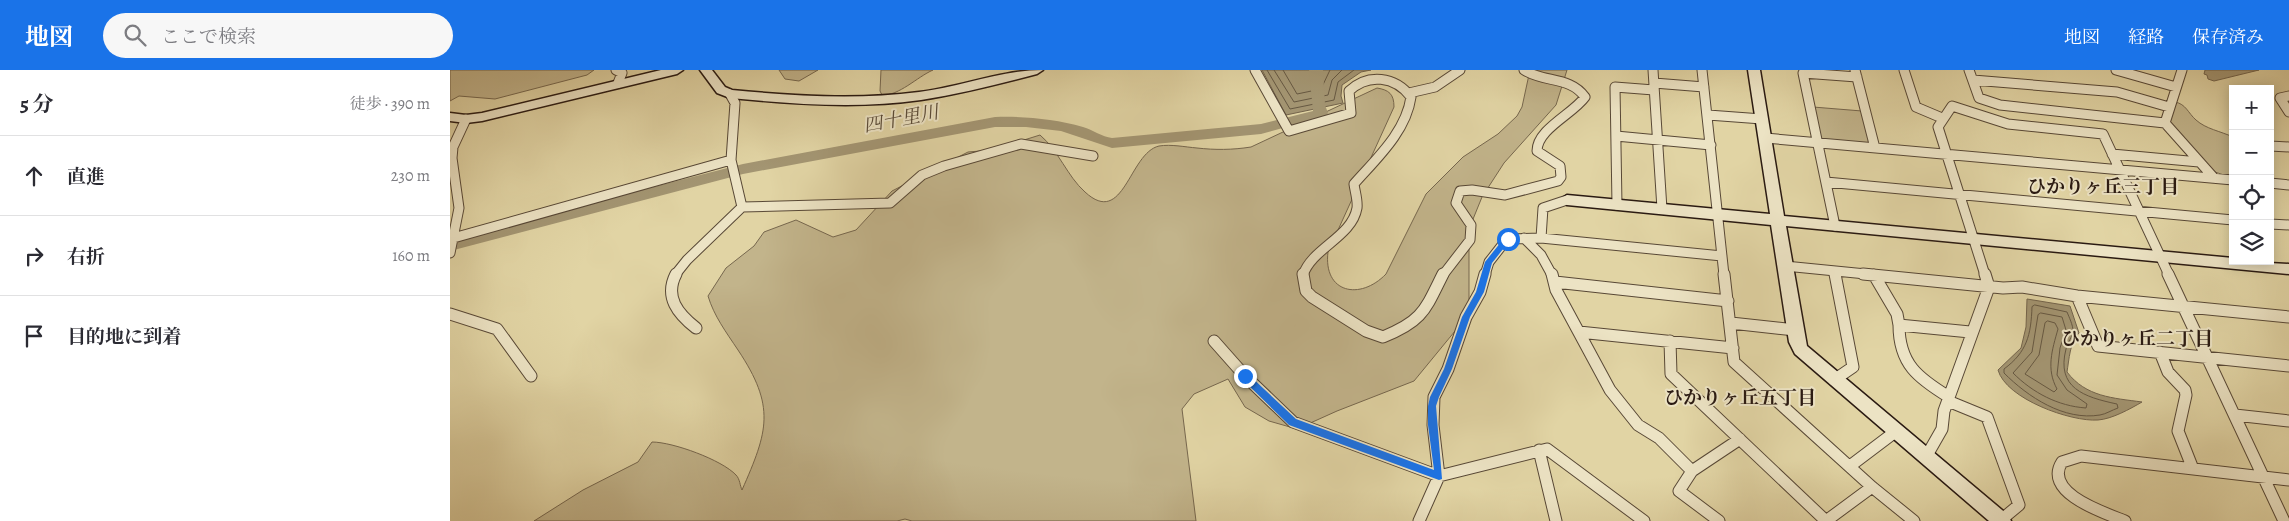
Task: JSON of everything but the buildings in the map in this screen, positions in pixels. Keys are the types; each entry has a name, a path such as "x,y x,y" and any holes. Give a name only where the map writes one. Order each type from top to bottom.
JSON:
{"street":[{"path":"616,70 622,74 618,84"},
{"path":"450,117 466,119 677,70"},
{"path":"706,70 721,90 730,94 838,100 902,98 961,89 1037,70"},
{"path":"1255,70 1288,130 1351,112 1349,91 1363,82 1379,79 1394,81 1409,93 1411,103 1405,120 1377,161 1354,184 1357,208 1353,216 1342,231 1315,254 1303,274 1306,290 1319,302 1366,331 1384,336 1403,329 1423,313 1447,267 1470,240 1471,226 1456,203 1460,191 1472,190 1511,194 1558,181 1561,177 1560,166 1540,155 1537,151 1537,146 1553,124 1578,107 1585,97 1579,88 1568,82 1533,77 1524,70"},
{"path":"1409,93 1435,87 1460,70"},
{"path":"1653,70 1662,209"},
{"path":"1702,70 1734,362 1872,486 1914,521"},
{"path":"1754,70 1776,220 1795,330 1801,350 2001,521 2019,505 1987,417 1949,399 1913,371 1899,347 1897,314 1874,276"},
{"path":"1904,70 1916,107 1942,118"},
{"path":"1969,70 1979,98 2000,104 2165,123 2214,178"},
{"path":"2116,70 2176,87"},
{"path":"2165,123 2182,70"},
{"path":"1835,226 1803,73 1856,74 1875,148"},
{"path":"1973,80 2117,92 2169,107"},
{"path":"1617,205 1615,87 1704,87"},
{"path":"730,94 735,104 731,160 742,207"},
{"path":"2289,96 2280,98 2289,112"},
{"path":"1926,457 1942,429 1944,411 1970,332 1988,286 1938,127 1942,118 1952,106 2008,124 2103,134 2284,521"},
{"path":"1708,115 1762,119"},
{"path":"450,253 459,208 453,153 466,119"},
{"path":"1616,136 1711,145"},
{"path":"1765,138 2229,180"},
{"path":"696,328 679,313 672,301 671,290 674,277 682,263 742,207 890,203 922,175 944,166 1021,144 1093,156"},
{"path":"2274,146 2289,147"},
{"path":"2112,154 2199,162"},
{"path":"452,239 731,160"},
{"path":"1826,182 2229,220"},
{"path":"2274,184 2289,185"},
{"path":"1541,238 1543,208 1566,200 2289,269"},
{"path":"2274,224 2289,225"},
{"path":"1524,238 1544,257 1552,272 1556,290 1610,390 1638,425 1658,438 1692,471"},
{"path":"1420,521 1439,476 1433,425 1432,406 1434,397 1448,369 1466,317 1480,292 1492,256 1508,239 1541,238 1722,256"},
{"path":"1785,266 2003,288 2022,287 2077,296 2289,317"},
{"path":"1834,271 1853,367 1834,380"},
{"path":"1555,282 1728,301"},
{"path":"2077,296 2098,346 2289,366"},
{"path":"450,314 497,329 530,376"},
{"path":"1731,323 1795,330"},
{"path":"1899,325 1970,332"},
{"path":"1579,332 1733,348"},
{"path":"1214,341 1245,376 1293,422 1439,476 1547,449 1644,521"},
{"path":"1670,341 1671,374 1826,521 1872,486"},
{"path":"2160,352 2168,372 2186,390 2178,431 2193,469"},
{"path":"2235,415 2289,421"},
{"path":"1850,466 1895,432"},
{"path":"1719,521 1679,491 1692,471 1740,439"},
{"path":"1539,450 1556,521"},
{"path":"2125,521 2080,502 2070,494 2060,481 2058,472 2064,461 2070,457 2081,456 2289,480"}],"shaded area":[{"path":"450,70 594,70 587,75 495,99 459,96 450,101"},
{"path":"779,70 818,70 799,81 785,79"},
{"path":"881,70 933,70 895,92 882,95 880,91"},
{"path":"1530,70 1567,70 1556,105 1504,163 1482,197 1469,229 1469,314 1414,381 1297,429 1269,421 1245,407 1228,379 1194,394 1182,409 1196,521 912,521 905,519 897,521 534,521 583,490 638,462 652,442 684,448 709,458 736,475 742,490 758,451 762,435 763,404 750,370 717,317 708,296 726,268 754,246 764,232 796,220 833,237 856,230 892,191 968,152 992,150 1040,135 1053,148 1073,179 1085,192 1098,201 1109,201 1118,195 1140,161 1149,151 1159,146 1173,145 1204,149 1251,147 1377,88 1390,93 1394,107 1328,252 1328,266 1331,277 1337,284 1345,289 1365,288 1386,274 1426,194 1463,157 1498,134 1517,116 1522,107"},
{"path":"2175,102 2184,107 2200,123 2229,136 2229,177 2215,172 2168,123"},
{"path":"1813,107 1862,111 1871,144 1820,139"}],"water":[{"path":"1262,70 1371,70 1361,72 1342,85 1341,96 1343,103 1286,115"},
{"path":"2205,70 2259,70 2214,81 2208,79 2207,75 2204,74"},
{"path":"2027,299 2070,306 2079,333 2072,346 2067,372 2074,380 2083,387 2101,395 2142,402 2109,418 2086,420 2041,407 2013,390 2003,381 1998,370 2021,348 2026,327"}],"waterway":[{"name":"四十里川","path":"450,245 743,169 995,122 1026,122 1061,127 1084,132 1112,143 1261,129 1321,113 1318,105 1316,70"}],"district":[{"name":"ひかりヶ丘三丁目","path":"2103,187"},
{"name":"ひかりヶ丘二丁目","path":"2137,339"},
{"name":"ひかりヶ丘五丁目","path":"1740,398"}],"route":[{"path":"1245,376 1286,418 1293,422 1439,476 1433,425 1432,406 1434,397 1448,369 1466,317 1480,292 1489,262 1492,256 1508,239"}]}
